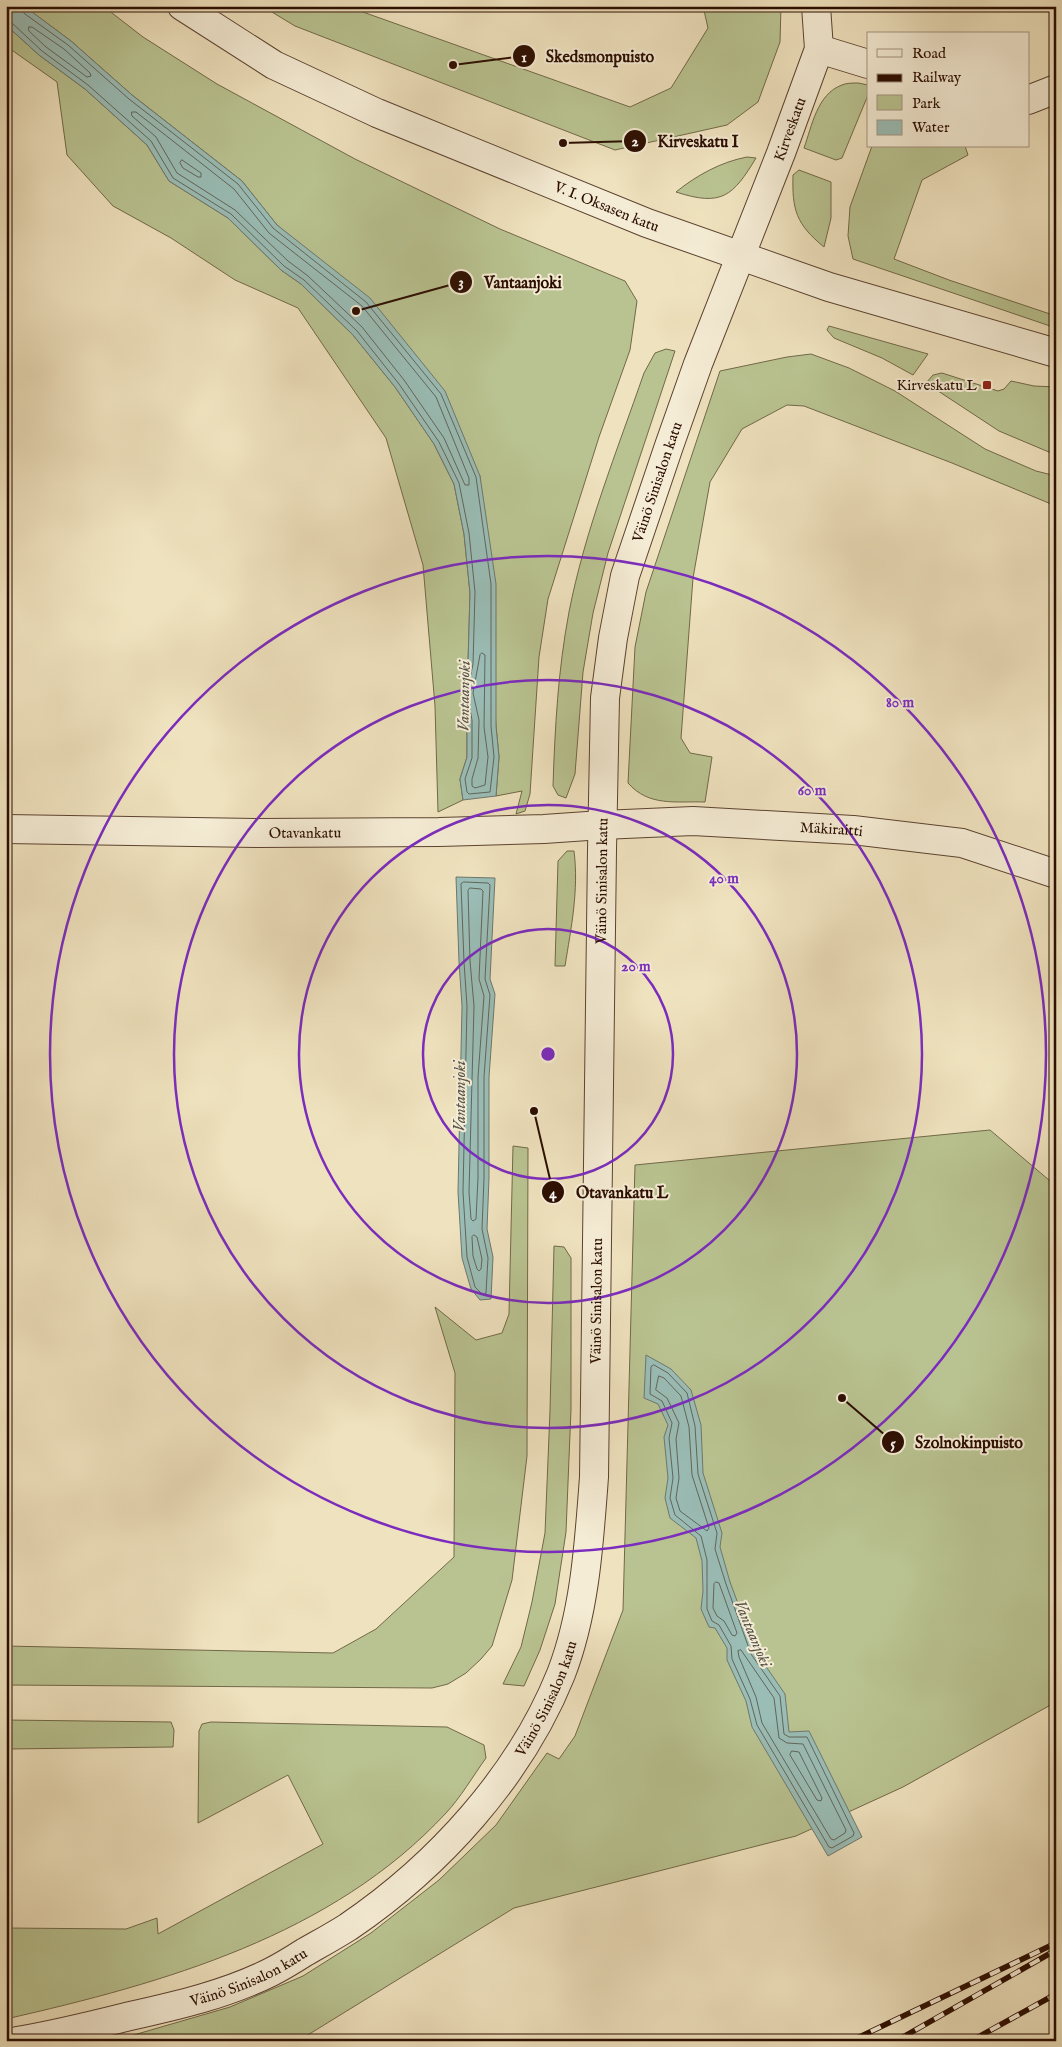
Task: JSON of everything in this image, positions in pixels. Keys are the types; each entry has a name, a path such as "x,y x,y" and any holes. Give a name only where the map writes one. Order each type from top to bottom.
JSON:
{"street":[{"name":"V. I. Oksasen katu","path":"182,6 274,65 377,113 647,223 829,287 1056,353"},
{"path":"816,6 819,50 867,64"},
{"name":"Kirveskatu","path":"741,257 819,50"},
{"path":"1030,99 1056,89"},
{"name":"Väinö Sinisalon katu","path":"17,2041 199,2000 270,1972 347,1928 413,1877 484,1804 532,1735 561,1674 582,1599 590,1538 594,1477 605,698 613,638 625,576 698,364 741,257"},
{"name":"Mäkiraitti","path":"602,825 693,821 853,830 962,843 1056,874"},
{"name":"Otavankatu","path":"6,829 277,833 535,830 602,825"}],"green space":[{"path":"24,6 103,6 143,37 217,84 355,159 500,229 625,281 637,301 630,350 599,437 548,599 539,657 530,794 525,811 516,814 522,791 496,796 499,757 480,476 314,256 277,225 242,181 132,95 71,41"},
{"path":"262,6 346,6 630,107 671,88 708,28 703,6 781,6 780,42 758,102 727,125 615,150 295,26"},
{"path":"6,25 39,55 85,89 147,145 169,181 228,218 281,270 301,284 353,335 395,387 434,444 454,484 464,534 470,593 468,664 462,693 467,719 467,757 460,779 463,800 438,812 435,706 423,565 386,438 298,308 235,280 171,238 113,206 67,155 57,82 6,46"},
{"path":"850,83 867,85 867,97 842,158 836,160 804,148 821,103 834,89"},
{"path":"871,148 966,148 968,155 922,180 894,259 949,280 1056,316 1056,328 853,259 848,236 850,207"},
{"path":"747,157 756,158 740,181 725,195 705,198 676,192 710,170 728,162"},
{"path":"799,170 831,182 831,218 824,247 807,231 795,207 793,175"},
{"path":"829,326 928,354 913,375 882,358 834,338 827,330"},
{"path":"666,349 675,351 608,553 593,613 583,672 575,774 566,798 558,795 553,786 562,655 569,612 584,551 602,491 644,373 655,353"},
{"path":"811,354 849,368 895,391 985,449 1036,471 1056,476 1056,506 952,463 804,406 787,405 742,429 710,482 693,578 681,738 690,753 712,757 705,802 673,802 645,796 628,783 635,647 646,592 720,371"},
{"path":"942,373 998,391 1004,389 1011,381 1034,386 1056,387 1056,455 999,431 926,383 933,375"},
{"path":"567,851 574,851 576,880 574,909 565,966 555,966 558,861"},
{"path":"990,1130 1056,1186 1056,1702 903,1787 796,1836 514,1908 298,2041 113,2041 230,2007 303,1976 371,1933 439,1880 496,1825 547,1753 559,1759 575,1736 623,1610 635,1165"},
{"path":"513,1146 528,1148 527,1456 512,1580 492,1646 481,1659 466,1673 448,1684 432,1688 6,1685 6,1646 333,1653 376,1629 454,1557 455,1373 435,1307 476,1340 502,1333 509,1314"},
{"path":"554,1246 564,1247 571,1258 571,1409 566,1532 555,1604 540,1650 524,1686 503,1684 521,1647 545,1533"},
{"path":"6,1720 171,1722 174,1730 173,1747 6,1749"},
{"path":"211,1722 447,1727 484,1745 486,1758 446,1813 401,1856 351,1892 298,1923 242,1949 185,1970 125,1989 6,2019 6,1928 126,1929 157,1918 158,1934 323,1844 288,1775 198,1823 199,1731 202,1724"}],"water":[{"path":"6,6 24,6 71,41 132,95 242,181 277,225 370,298 445,391 480,476 496,584 496,726 499,757 496,796 463,800 460,779 467,757 467,720 462,693 468,664 470,593 464,534 454,484 434,444 395,387 353,335 301,284 281,270 228,218 169,181 147,145 85,89 39,55 6,25"},
{"path":"456,877 495,878 490,979 495,994 489,1077 487,1229 493,1257 491,1299 480,1300 471,1289 462,1258 458,1192 462,1006"},
{"path":"646,1355 671,1369 691,1390 701,1425 703,1473 722,1533 720,1547 730,1582 756,1652 785,1694 789,1732 809,1731 862,1837 828,1856 752,1727 746,1701 727,1660 727,1648 715,1628 709,1627 701,1609 703,1591 702,1561 696,1538 670,1518 665,1498 668,1478 664,1437 668,1425 658,1404 644,1398"}],"railway":[{"path":"851,2041 1056,1943"},
{"path":"896,2041 1056,1950"},
{"path":"971,2041 1056,1994"}],"place":[{"name":"Skedsmonpuisto","path":"453,65"},
{"name":"Kirveskatu I","path":"563,143"},
{"name":"Vantaanjoki","path":"356,311"},
{"name":"Kirveskatu L","path":"987,385"},
{"name":"Otavankatu L","path":"534,1111"},
{"name":"Szolnokinpuisto","path":"842,1398"}]}
